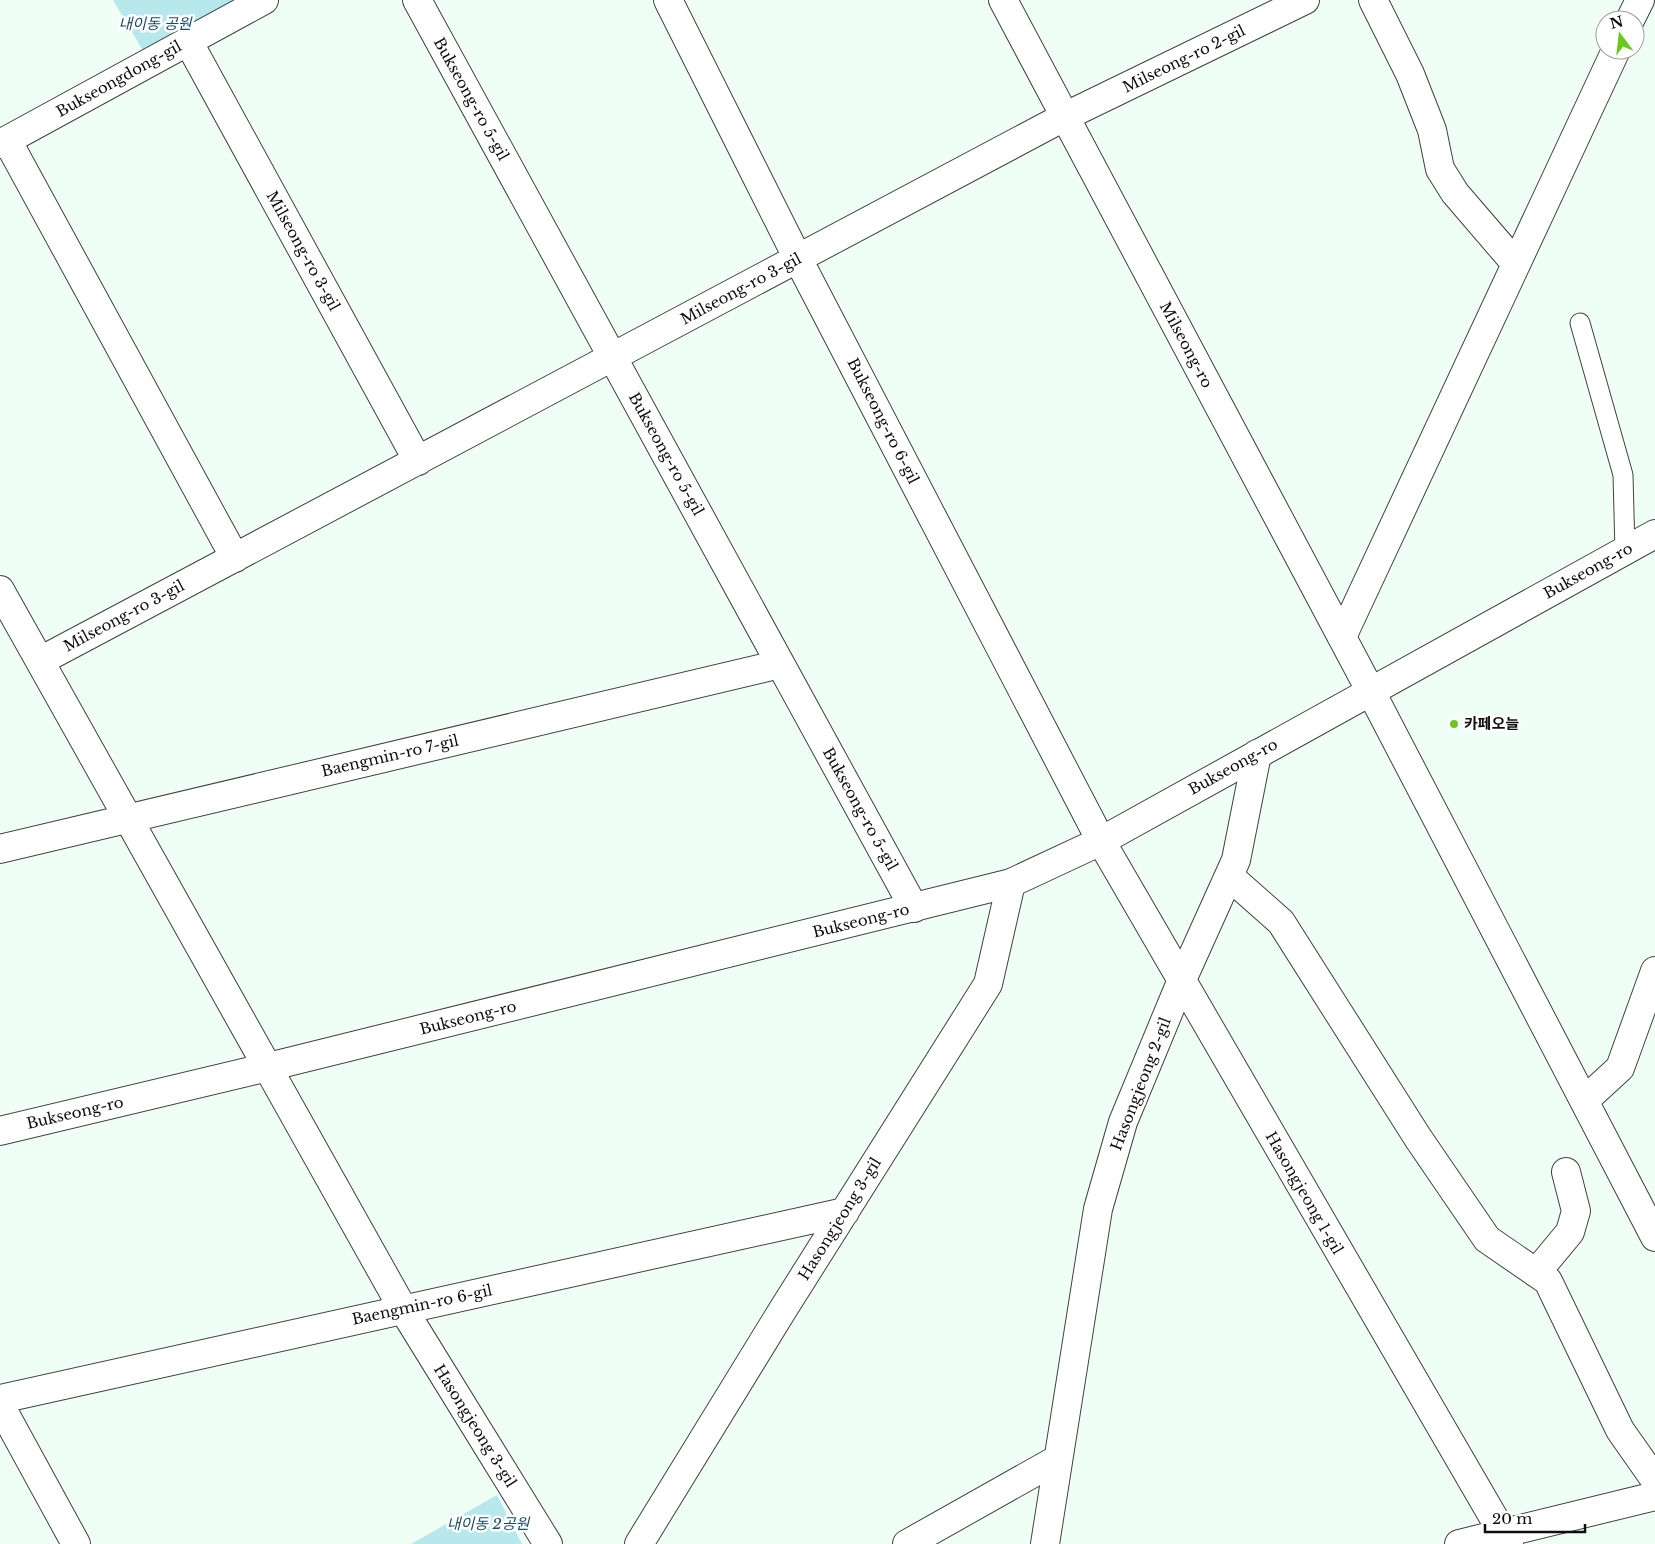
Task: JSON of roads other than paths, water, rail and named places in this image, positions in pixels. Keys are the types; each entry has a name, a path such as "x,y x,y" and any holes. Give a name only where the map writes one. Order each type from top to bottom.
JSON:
{"street":[{"name":"Bukseongdong-gil","path":"3,142 264,0"},
{"name":"Bukseong-ro 5-gil","path":"417,0 914,908"},
{"name":"Bukseong-ro 6-gil","path":"668,0 798,259 1101,841"},
{"name":"Milseong-ro","path":"1003,0 1064,118 1370,690 1655,1237"},
{"name":"Milseong-ro 2-gil","path":"1064,118 1305,0"},
{"path":"1372,0 1410,74 1432,130 1440,169 1455,193 1516,264"},
{"name":"Milseong-ro 3-gil","path":"188,41 418,461"},
{"path":"1342,637 1611,60"},
{"name":"Milseong-ro 3-gil","path":"40,661 1064,118"},
{"path":"3,142 235,558"},
{"name":"Bukseong-ro","path":"0,1131 268,1067 1011,883 1101,841 1370,690 1655,534"},
{"name":"Hasongjeong 3-gil","path":"0,590 403,1309 548,1544"},
{"name":"Baengmin-ro 7-gil","path":"0,849 780,664"},
{"name":"Hasongjeong 2-gil","path":"1045,1544 1098,1209 1123,1122 1181,982 1236,860 1256,754"},
{"name":"Hasongjeong 1-gil","path":"1101,841 1181,982 1506,1538"},
{"path":"1229,876 1281,922 1413,1130 1487,1239 1548,1281 1620,1430 1655,1480"},
{"name":"Hasongjeong 3-gil","path":"639,1544 988,984 1011,883"},
{"path":"1584,1101 1620,1068 1655,971"},
{"path":"1536,1273 1570,1232 1576,1212 1566,1172"},
{"name":"Baengmin-ro 6-gil","path":"0,1399 845,1212"},
{"path":"0,1405 76,1544"},
{"path":"907,1544 1058,1459"},
{"path":"1459,1544 1506,1538 1655,1496"}],"lane":[{"path":"1580,323 1623,475 1625,551"}],"place":[{"name":"카페오늘","path":"1454,724"}],"park label":[{"name":"내이동 공원","path":"155,24"},
{"name":"내이동 2공원","path":"488,1524"}]}
